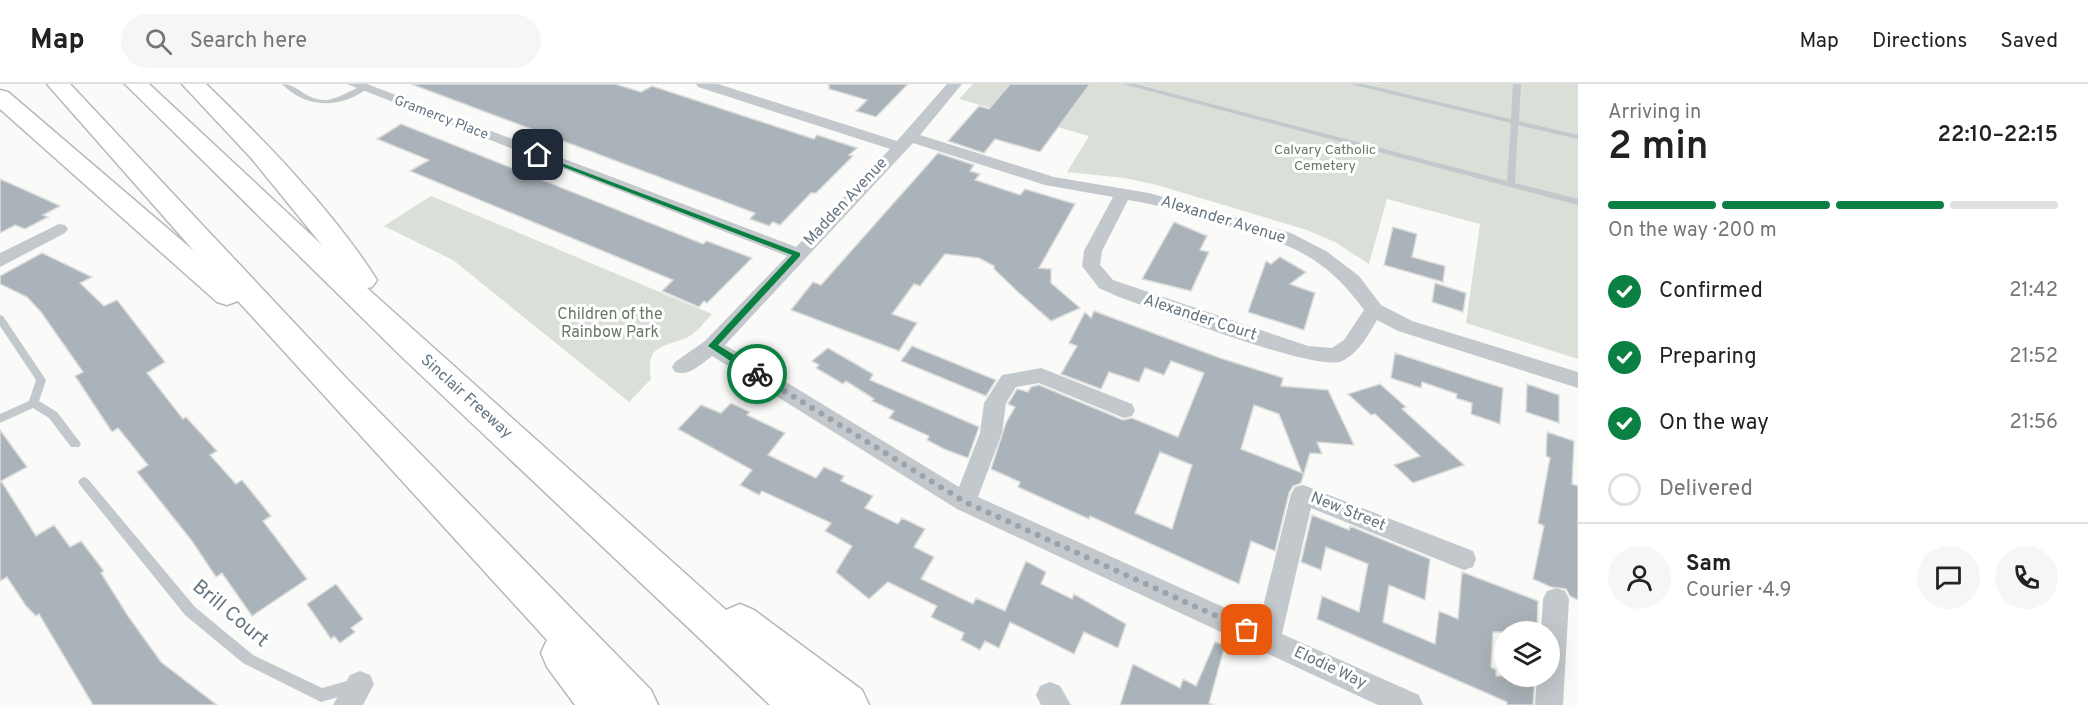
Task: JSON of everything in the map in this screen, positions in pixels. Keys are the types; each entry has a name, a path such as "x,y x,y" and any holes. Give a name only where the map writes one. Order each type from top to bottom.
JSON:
{"highway":[{"path":"58,84 336,389 636,705"},
{"name":"Sinclair Freeway","path":"136,84 415,351 801,705"},
{"path":"193,84 228,117 325,229 415,351"},
{"path":"3,97 336,389"},
{"path":"568,490 847,705"},
{"path":"462,521 602,705"}],"street":[{"name":"Alexander Avenue","path":"703,84 1051,182 1149,198 1285,237 1320,255 1352,280 1374,310 1405,326 1578,380"},
{"name":"Madden Avenue","path":"682,367 712,346 904,142 955,84"},
{"name":"Gramercy Place","path":"359,86 797,254"},
{"name":"Alexander Court","path":"1122,195 1093,251 1091,266 1106,284 1126,293 1308,353 1336,356 1351,345 1374,310"},
{"path":"0,261 59,229"},
{"name":"Elodie Way","path":"712,346 965,502 1409,705"},
{"path":"965,502 991,433 995,404 1010,380 1041,375 1124,410"},
{"name":"New Street","path":"1268,639 1303,494 1464,559"},
{"path":"1550,705 1556,599"}],"lane":[{"path":"286,84 308,102 320,103 339,99 359,86"},
{"path":"1127,84 1578,202"},
{"path":"1354,84 1578,137"},
{"path":"1511,184 1517,84"},
{"path":"0,318 41,380 33,403 0,419"},
{"path":"33,403 53,415 75,444"},
{"name":"Brill Court","path":"84,482 190,611 248,659 321,695 354,695"}],"green space":[{"name":"Calvary Catholic Cemetery","path":"973,84 1578,84 1578,359 1466,323 1480,224 1387,199 1369,264 1335,242 1307,230 1157,185 1125,178 1067,172 1089,136 959,99"},
{"name":"Children of the Rainbow Park","path":"431,196 712,314 692,335 664,346 654,353 650,367 651,379 629,402 453,260 384,226"}],"building":[{"path":"411,84 615,84 641,92 652,86 814,139 817,135 857,148 849,155 853,156 816,193 811,193 780,225 773,222 769,226 750,219 755,213"},
{"path":"829,84 908,84 876,117 856,111 867,100 829,89"},
{"path":"1010,84 1090,84 1040,152 995,139 984,153 948,141 979,106 989,109"},
{"path":"401,124 703,244 707,241 752,258 707,303 704,301 699,307 662,291 673,280 410,171 429,160 377,139"},
{"path":"938,153 974,165 970,171 980,174 975,180 1020,195 1025,189 1075,204 1039,268 1051,269 1051,283 1080,308 1051,321 994,269 994,266 979,258 945,254 920,286 914,284 892,314 917,323 899,351 791,310 813,282 821,285"},
{"path":"0,179 60,206 43,215 48,217 25,229 15,225 0,233"},
{"path":"1174,222 1207,236 1200,250 1209,252 1191,291 1142,279"},
{"path":"1393,227 1417,234 1412,257 1445,266 1443,282 1384,265"},
{"path":"42,253 92,277 80,283 104,306 117,300 165,362 147,373 183,419 186,417 217,451 210,455 236,484 242,480 271,516 263,521 307,579 252,616 222,573 216,577 192,541 137,472 148,465 118,428 112,432 75,376 83,372 41,312 27,297 0,284 0,276"},
{"path":"1280,257 1306,272 1290,284 1315,293 1304,330 1248,312 1266,261 1271,264"},
{"path":"1435,283 1466,293 1463,312 1432,302"},
{"path":"1094,311 1220,358 1283,378 1281,386 1328,390 1354,445 1317,442 1322,454 1310,453 1301,483 1293,486 1289,493 1275,551 1251,541 1239,584 1090,516 1089,519 1018,487 1020,482 991,469 1006,423 1015,407 1008,404 1017,389 1028,392 1031,387 1039,385 1123,420 1132,418 1178,437 1204,373 1171,361 1164,375 1145,368 1139,382 1109,372 1101,389 1061,374 1077,346 1069,343 1085,312 1091,318","holes":["1254,405 1279,414 1302,473 1241,449","1160,452 1192,465 1172,529 1135,513"]},
{"path":"912,346 996,380 986,396 901,361"},
{"path":"828,348 873,374 870,380 979,427 968,458 944,449 927,440 929,436 889,418 894,411 872,401 874,399 846,381 843,384 816,368 819,365 812,361"},
{"path":"1395,353 1503,388 1500,424 1471,414 1472,403 1456,398 1457,394 1422,382 1421,388 1391,378"},
{"path":"1380,384 1406,407 1402,409 1464,465 1413,483 1394,465 1420,456 1375,414 1371,415 1348,394"},
{"path":"1527,384 1559,395 1559,423 1526,412"},
{"path":"731,403 750,412 747,415 785,433 768,455 816,478 824,467 844,476 841,481 873,496 865,508 898,524 902,518 925,529 914,547 934,557 921,579 973,604 976,598 1005,611 1026,561 1046,572 1041,584 1072,599 1074,594 1126,624 1118,648 1084,632 1074,654 1010,622 999,648 985,641 980,650 961,640 964,633 931,617 937,606 888,582 869,599 836,572 852,546 825,531 831,523 762,491 759,495 740,485 752,470 678,429 701,405 721,413"},
{"path":"0,430 27,467 1,481 36,536 54,525 70,547 81,541 104,571 101,573 161,662 217,705 93,705 39,614 36,616 26,606 7,577 0,581"},
{"path":"1547,432 1574,441 1572,484 1578,486 1578,600 1570,596 1566,589 1551,587 1533,579 1544,526 1538,523 1550,458 1546,456"},
{"path":"1312,515 1349,530 1350,526 1430,559 1425,600 1389,585 1383,622 1435,644 1439,611 1458,619 1462,572 1538,601 1537,621 1494,621 1491,667 1494,669 1494,687 1534,687 1533,705 1507,705 1507,702 1317,619 1322,596 1359,612 1368,564 1326,547 1321,570 1301,562"},
{"path":"336,584 363,619 351,628 355,632 340,643 334,636 331,639 307,604"},
{"path":"1215,642 1225,645 1209,703 1214,705 1120,705 1133,664 1180,688 1183,679 1196,686"}],"way so far":[{"path":"757,374 965,502 1247,630"}],"route":[{"path":"538,155 797,254 712,346 757,374"}]}
